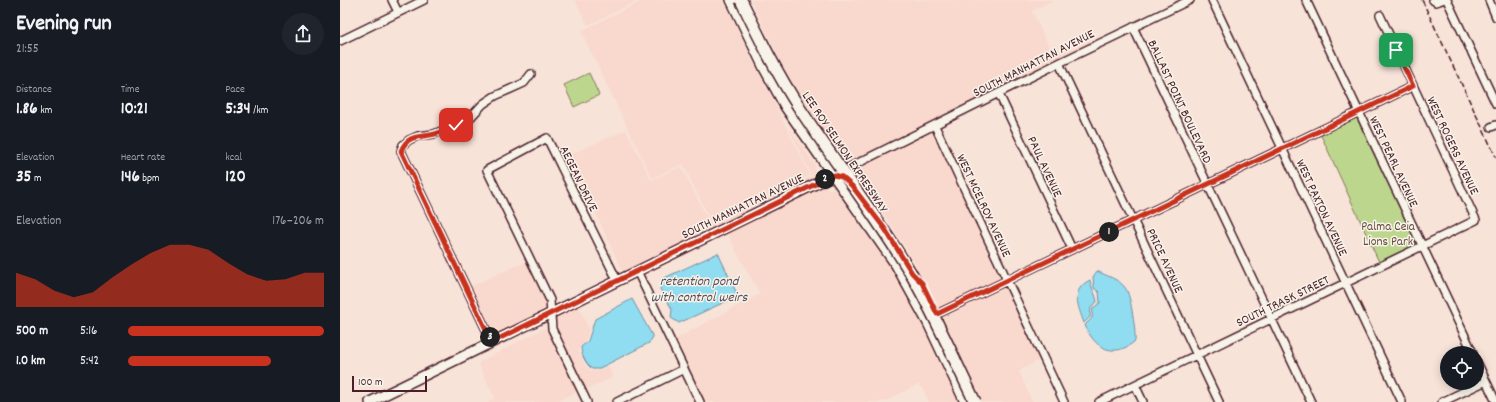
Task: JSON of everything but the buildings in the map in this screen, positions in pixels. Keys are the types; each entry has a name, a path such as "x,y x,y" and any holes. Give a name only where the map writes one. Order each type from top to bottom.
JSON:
{"highway":[{"name":"LEE ROY SELMON EXPRESSWAY","path":"735,0 757,44 789,100 902,270 926,313 968,402"},
{"name":"LEE ROY SELMON EXPRESSWAY","path":"742,0 761,42 790,92 889,239 919,288 931,310 968,402"}],"main road":[{"path":"731,0 758,56 786,108 812,148 834,175 879,238 914,295 968,402"},
{"path":"742,0 758,34 763,39 796,99 885,224 922,283 979,402"},
{"path":"758,56 762,60 788,106 826,160 837,168 846,169"},
{"name":"SOUTH MANHATTAN AVENUE","path":"370,402 846,169"},
{"path":"834,175 842,177 852,186 885,229 912,273 922,283"},
{"path":"914,295 921,297 925,302 949,350 962,366"}],"street":[{"path":"392,0 398,12"},
{"path":"340,40 424,0"},
{"name":"SOUTH MANHATTAN AVENUE","path":"846,169 1059,63 1190,0"},
{"name":"WEST PAXTON AVENUE","path":"1212,0 1402,402"},
{"name":"WEST PEARL AVENUE","path":"1306,0 1470,346"},
{"path":"1433,0 1436,2 1442,0"},
{"path":"1447,0 1496,104"},
{"path":"1489,0 1496,17"},
{"name":"WEST ROGERS AVENUE","path":"1380,15 1476,220"},
{"name":"BALLAST POINT BOULEVARD","path":"1133,27 1311,402"},
{"name":"PRICE AVENUE","path":"1059,63 1220,402"},
{"path":"492,342 401,151 403,145 409,140 418,136 434,134 469,119 483,104 495,96 524,83 531,74"},
{"path":"937,314 1413,86"},
{"name":"PAUL AVENUE","path":"999,94 1072,250"},
{"name":"WEST MCELROY AVENUE","path":"935,126 1064,402"},
{"name":"AEGEAN DRIVE","path":"587,402 552,329 550,300 486,170 547,138 617,280"},
{"name":"SOUTH TRASK STREET","path":"1099,402 1476,220"},
{"path":"637,270 700,402"},
{"path":"617,402 684,369"},
{"path":"1484,377 1496,402"},
{"path":"1442,402 1486,381"},
{"path":"1135,384 1143,402"}],"shaded area":[{"path":"575,0 639,0 588,25"},
{"path":"644,0 723,0 810,175 712,223 683,164 652,178 581,31"},
{"path":"751,0 1053,0 1032,11 1049,47 1051,48 1056,45 1059,52 1062,53 1090,41 1091,44 855,162 849,156 842,155 822,129 785,70"},
{"path":"788,126 815,165 815,170 820,179 627,273 623,272 569,155 626,130 651,180 681,167 711,225 812,176"},
{"path":"933,130 1003,280 940,310 909,253 878,205 859,180 862,178 863,172 858,166"},
{"path":"823,183 827,189 839,190 889,261 917,310 962,402 929,402 923,388 918,384 884,402 703,402 676,339 760,294 730,239 727,230"},
{"path":"528,261 547,301 548,312 493,338 469,287"},
{"path":"1005,284 1041,359 1019,371 1032,402 982,402 942,315"},
{"path":"463,289 488,341 365,402 358,402 486,339"},
{"path":"577,303 589,329 586,340 579,348 579,352 585,366 592,371 599,371 608,366 613,377 585,390 555,329 554,314"},
{"path":"547,327 578,391 555,402 487,402 495,398 478,363"}],"green space":[{"path":"589,73 599,95 574,107 564,85"},
{"name":"Palma Ceia Lions Park","path":"1356,116 1417,244 1379,262 1320,133"}],"water":[{"name":"retention pond with control weirs","path":"718,253 738,296 679,323 671,318 672,309 660,289 662,279"},
{"path":"1097,271 1120,283 1126,289 1130,299 1134,322 1135,341 1120,349 1106,349 1100,345 1094,340 1085,325 1092,318 1093,308 1100,303 1099,292 1094,288 1093,277"},
{"path":"1090,280 1097,302 1091,307 1090,317 1084,323 1077,299 1080,289"},
{"path":"632,299 653,337 649,343 598,369 592,369 584,359 581,347 588,341 595,319"}],"railway":[{"path":"1422,0 1496,157"}],"route":[{"path":"456,125 434,134 418,136 409,140 403,145 401,151 492,342 834,175 842,177 852,186 885,229 912,273 922,283 937,314 1413,86 1396,50"}]}
